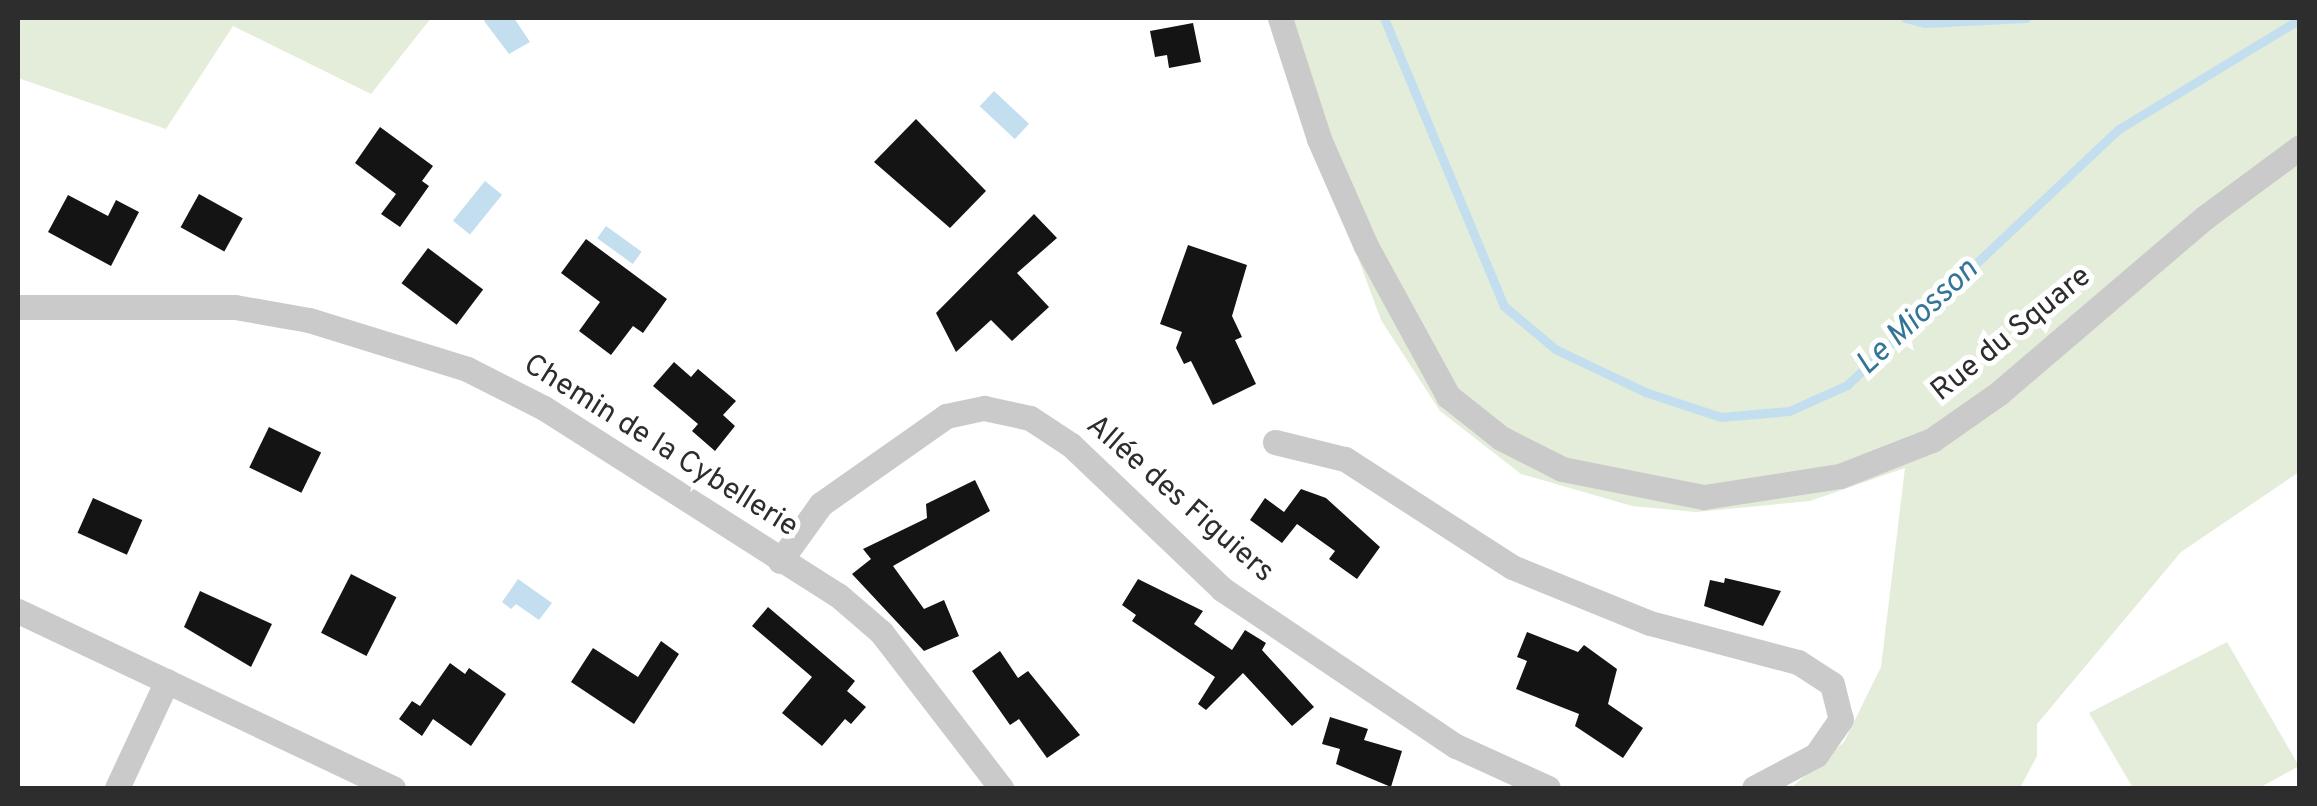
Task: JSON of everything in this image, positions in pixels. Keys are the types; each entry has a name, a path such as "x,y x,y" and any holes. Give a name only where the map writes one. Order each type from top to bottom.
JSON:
{"street":[{"name":"Rue du Square","path":"1280,18 1319,139 1366,246 1448,396 1501,438 1562,470 1704,497 1840,476 1932,440 1999,393 2204,218 2300,147"},
{"name":"Chemin de la Cybellerie","path":"18,308 235,307 390,342 467,369 544,408 838,595 881,632 1001,788"},
{"name":"Allée des Figuiers","path":"780,561 821,504 946,416 984,408 1030,418 1071,445 1222,589 1456,746 1548,788"},
{"path":"1275,442 1345,460 1512,567 1650,623 1798,662 1832,684 1841,719 1816,755 1754,788"},
{"path":"18,611 393,788"},
{"path":"117,788 167,681"}],"green space":[{"path":"18,18 431,18 371,94 233,26 166,129 18,78"},
{"path":"1269,18 2299,18 2299,472 2181,552 2037,724 2037,756 2020,788 1791,788 1844,742 1881,667 1905,468 1810,501 1696,512 1632,506 1521,474 1440,411 1381,320"},
{"path":"2227,642 2299,766 2259,788 2133,788 2089,713"}],"water":[{"path":"514,18 530,42 509,54 484,21"},
{"path":"994,91 1029,124 1015,139 980,106"},
{"path":"485,181 502,195 470,234 453,221"},
{"path":"606,226 642,252 633,264 597,238"},
{"path":"518,579 552,603 539,620 516,604 511,609 502,602"}],"building":[{"path":"1193,23 1201,62 1169,68 1167,55 1155,57 1150,31"},
{"path":"916,119 986,191 950,228 874,162"},
{"path":"380,127 433,166 422,181 429,186 400,227 381,214 396,194 355,163"},
{"path":"199,194 243,218 224,251 181,227"},
{"path":"68,195 108,216 116,200 139,212 111,266 48,232"},
{"path":"1034,214 1057,238 1017,273 1049,307 1012,341 991,320 956,352 936,313"},
{"path":"586,239 667,299 643,333 633,326 611,355 579,331 600,302 561,273"},
{"path":"1188,245 1247,265 1232,316 1242,337 1235,340 1256,384 1213,405 1191,361 1184,364 1176,348 1182,332 1160,324"},
{"path":"428,248 483,290 457,325 402,283"},
{"path":"674,362 691,377 698,369 736,401 723,415 735,426 715,451 692,431 698,424 653,386"},
{"path":"269,427 321,452 301,493 249,467"},
{"path":"975,480 990,511 893,566 924,609 944,600 959,636 924,651 852,574 871,559 863,549 927,518 926,504"},
{"path":"1301,489 1326,498 1380,547 1357,579 1329,559 1335,551 1297,524 1282,543 1250,520 1265,498 1284,512"},
{"path":"93,498 142,520 127,555 78,533"},
{"path":"351,574 396,597 366,656 321,633"},
{"path":"1725,578 1781,591 1763,626 1704,606 1710,580 1724,583"},
{"path":"1138,579 1203,611 1194,624 1232,650 1245,630 1266,643 1262,650 1314,707 1292,726 1243,673 1206,710 1198,704 1215,677 1132,621 1136,615 1122,605"},
{"path":"200,591 272,624 251,667 184,627"},
{"path":"768,607 855,681 847,691 866,707 851,724 845,719 822,746 782,713 812,677 752,626"},
{"path":"1527,632 1578,652 1584,645 1617,669 1608,704 1643,728 1623,758 1575,726 1579,714 1516,689 1527,661 1517,657"},
{"path":"661,641 679,654 634,724 571,682 593,648 638,677"},
{"path":"1000,651 1018,678 1028,671 1080,735 1047,758 1019,719 1010,725 972,671"},
{"path":"450,663 465,674 469,668 506,694 471,746 433,719 422,736 399,719 412,701 420,706"},
{"path":"1330,717 1368,729 1364,740 1402,751 1391,787 1336,764 1340,749 1322,744"}],"waterway":[{"name":"Le Miosson","path":"1384,18 1504,306 1555,349 1645,392 1721,417 1789,411 1847,385 2119,129 2300,19"},
{"path":"1905,18 1925,23 2026,18"}]}
